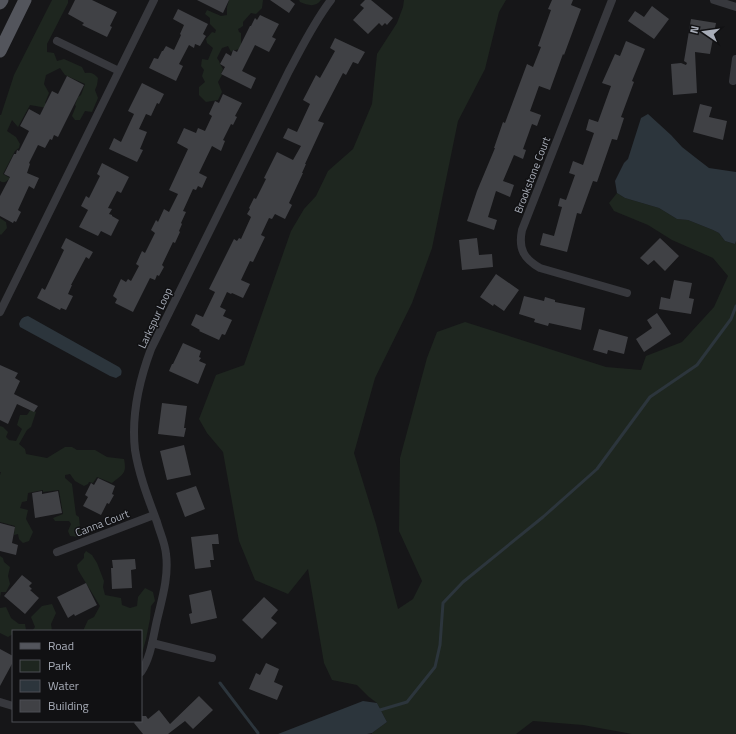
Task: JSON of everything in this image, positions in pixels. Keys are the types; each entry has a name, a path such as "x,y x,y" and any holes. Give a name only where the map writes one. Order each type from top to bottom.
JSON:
{"main road":[{"path":"0,51 25,0"}],"street":[{"path":"0,312 154,0"},
{"name":"Larkspur Loop","path":"142,670 152,643 167,567 163,541 139,472 135,449 134,429 136,401 145,366 155,342 289,71 309,33 331,0"},
{"name":"Brookstone Court","path":"612,0 522,230 520,239 526,257 532,264 540,268 627,293"},
{"path":"714,0 736,7"},
{"path":"57,41 119,71"},
{"path":"732,81 736,59"},
{"name":"Canna Court","path":"57,552 154,515"},
{"path":"152,643 212,658"},
{"path":"0,702 12,706"}],"green space":[{"path":"52,0 68,0 68,3 47,44 47,52 54,53 57,61 64,59 82,67 85,73 95,75 98,78 95,90 98,98 92,112 85,111 80,120 75,120 72,116 76,106 75,105 85,84 65,75 60,68 46,75 44,84 49,93 45,103 49,105 47,108 30,105 18,127 12,120 7,131 16,137 20,144 3,174 10,178 5,182 1,182 0,115 14,75"},
{"path":"229,0 263,0 262,8 256,14 251,13 243,22 243,26 238,29 241,33 241,48 231,52 228,46 222,48 217,58 223,69 222,75 218,82 222,92 218,100 206,102 199,95 199,87 205,82 202,76 204,70 201,66 202,59 208,60 213,48 207,43 206,39 212,32 215,33 216,30 210,24 210,18 205,14 207,10 221,16 227,15"},
{"path":"299,0 321,0 319,3 311,5 300,2"},
{"path":"404,0 506,0 499,12 485,69 458,121 432,248 412,303 375,378 354,453 376,524 398,609 413,599 422,581 399,531 400,458 427,358 437,332 465,322 606,367 641,370 646,356 682,342 714,307 728,276 713,258 672,240 648,225 614,211 609,203 617,193 625,198 659,208 677,219 688,220 719,233 725,241 735,244 736,241 736,734 632,734 583,725 533,721 516,734 372,734 387,722 377,703 357,685 332,680 324,663 308,569 288,594 255,580 239,541 223,452 207,433 199,419 216,375 244,365 291,231 304,209 316,196 328,171 353,149 372,104 377,54 397,23"},
{"path":"0,218 6,222 7,228 1,235 0,234"},
{"path":"31,409 36,412 31,427 27,430 19,444 25,449 26,454 47,458 65,447 72,447 77,450 95,450 107,457 124,459 125,468 123,473 112,483 97,477 93,483 89,482 84,486 75,481 70,474 65,475 65,478 72,484 76,515 79,517 81,537 70,536 68,531 71,524 69,521 55,521 53,518 63,514 59,490 43,492 43,490 28,493 27,501 22,502 20,508 28,510 26,519 33,532 29,541 23,543 19,539 18,534 14,535 15,526 0,522 0,426 8,432 6,437 9,440 16,441 22,429 17,425 20,415 27,415"},
{"path":"86,551 92,555 97,563 104,581 103,587 105,595 121,598 122,605 130,608 137,606 138,597 145,588 153,592 155,601 151,606 150,619 142,653 142,630 83,630 88,620 94,617 100,606 78,570 77,565 84,558"},
{"path":"0,556 10,567 8,576 10,584 6,592 1,592 0,598"},
{"path":"52,604 56,613 51,624 52,630 33,630 35,627 31,617 42,606"},
{"path":"6,607 11,618 19,624 25,624 26,630 12,630 12,635 8,637 0,633 0,608"}],"water":[{"path":"648,114 682,147 709,168 736,172 735,244 725,241 719,233 713,230 688,220 677,219 659,208 625,198 617,193 615,181 624,163 628,159 641,118"},
{"path":"28,316 119,367 122,371 121,375 116,378 110,376 20,327 19,324 21,320"},
{"path":"363,701 377,703 387,722 372,733 278,734"}],"building":[{"path":"75,0 92,0 117,12 110,26 112,27 107,37 82,25 84,23 68,14"},
{"path":"197,0 229,0 223,13"},
{"path":"270,0 290,0 295,4 289,13"},
{"path":"365,0 371,0 393,18 387,25 385,23 382,26 379,23 368,34 353,20 364,8 360,5"},
{"path":"552,0 573,0 571,5 581,9 550,90 539,86 530,111 541,115 537,126 532,124 523,149 526,150 523,159 514,155 503,181 514,185 510,197 496,191 488,217 497,220 494,230 467,221 477,191 495,148 503,122 505,123 527,64 533,67 541,47 538,46 551,10 548,9"},
{"path":"652,6 669,19 654,39 628,21 635,11 644,17"},
{"path":"178,9 208,24 203,34 206,36 200,46 195,44 194,48 189,45 179,64 183,66 176,81 149,68 154,58 158,59 166,46 174,50 184,25 173,19"},
{"path":"260,15 279,24 272,37 276,39 269,52 255,45 242,71 256,78 251,89 221,74 225,67 220,64 226,53 231,56 233,50 237,52 250,26 255,18 257,20"},
{"path":"691,19 716,23 710,54 695,52 697,93 673,95 671,64 681,63 686,65 687,63 684,61"},
{"path":"335,38 365,52 358,64 353,62 346,75 343,73 318,121 324,123 289,203 292,205 285,219 275,214 272,219 269,218 261,235 265,237 253,262 250,261 241,280 250,284 243,298 227,292 220,307 226,310 223,316 232,320 225,335 222,334 219,340 199,331 200,330 191,325 196,314 203,317 215,292 209,289 234,239 237,241 239,238 241,239 251,217 247,214 250,209 249,208 254,198 256,199 266,179 264,178 277,152 293,160 301,146 283,138 288,128 297,132 310,104 303,100 316,75 320,78 335,51 330,48"},
{"path":"626,41 645,49 632,81 634,82 621,117 624,118 617,140 612,139 597,182 593,181 581,214 577,213 567,252 540,245 543,233 554,236 562,207 558,206 560,198 566,200 575,175 569,173 573,161 583,165 594,133 586,130 589,119 598,122 611,86 602,83 615,54 620,56"},
{"path":"67,76 84,85 58,137 54,135 52,140 50,139 45,148 38,145 29,163 27,173 39,178 34,189 29,186 18,210 21,212 16,222 14,221 13,223 0,216 0,196 10,177 4,174 14,154 16,154 17,150 19,151 29,131 20,126 29,109 40,115 52,91 58,94"},
{"path":"142,83 164,94 159,104 157,103 151,116 146,114 139,129 147,132 140,149 143,150 137,162 109,149 114,138 121,142 134,114 128,111"},
{"path":"223,94 242,103 235,116 237,117 233,125 231,124 223,140 225,141 221,151 212,146 199,173 207,177 202,188 198,186 196,190 193,189 183,211 186,212 181,223 180,232 175,243 173,242 162,265 164,267 159,276 157,275 155,280 150,278 133,312 115,303 117,299 113,296 121,279 126,282 128,279 131,281 139,266 136,264 142,251 145,253 155,233 151,230 156,220 158,222 164,209 169,212 178,194 169,190 188,149 177,143 184,128 196,133 198,128 205,131 212,116 209,114 215,101 219,103"},
{"path":"700,104 712,107 709,117 727,121 723,140 693,132"},
{"path":"102,163 129,177 121,193 117,191 108,208 112,209 109,214 119,220 111,236 101,231 98,236 79,227 88,210 81,206 86,196 89,198 100,176 97,174"},
{"path":"66,238 93,252 89,259 86,257 71,285 68,294 73,296 66,310 61,308 60,310 37,298 42,288 45,290 64,250 61,248"},
{"path":"477,238 479,255 492,254 493,267 462,270 459,240"},
{"path":"660,238 679,256 665,271 654,260 648,265 640,258"},
{"path":"496,274 519,290 504,311 494,304 493,306 480,297"},
{"path":"674,280 692,283 689,298 694,299 691,314 659,309 661,297 670,299"},
{"path":"524,296 544,301 545,297 555,300 555,302 585,308 581,330 549,323 548,326 534,322 535,319 519,314"},
{"path":"657,313 671,334 644,352 636,339 652,328 647,320"},
{"path":"599,329 628,337 624,354 608,350 607,354 593,350"},
{"path":"183,343 201,351 199,357 201,358 199,361 206,364 198,384 169,371"},
{"path":"0,365 18,373 15,378 20,381 14,394 38,406 34,412 17,404 8,424 0,420"},
{"path":"162,403 187,406 184,437 158,434"},
{"path":"184,445 191,475 167,480 160,451"},
{"path":"98,478 115,486 112,494 114,495 109,504 107,503 101,515 83,506 88,497 85,495 91,483 94,485"},
{"path":"196,486 205,509 185,517 176,493"},
{"path":"42,491 42,494 58,491 62,513 35,518 32,493"},
{"path":"0,523 15,527 12,543 18,545 16,555 0,551"},
{"path":"218,534 219,544 212,544 214,560 210,560 211,567 195,569 191,537"},
{"path":"135,559 136,569 131,570 132,588 112,589 112,560"},
{"path":"22,575 32,583 29,586 32,589 30,590 39,598 25,614 4,596"},
{"path":"86,583 97,605 68,618 57,597"},
{"path":"211,590 217,618 191,624 189,614 192,613 189,595"},
{"path":"264,597 278,610 271,618 277,623 262,639 242,620"},
{"path":"0,649 12,655 12,664 0,686"},
{"path":"266,663 279,669 274,682 283,686 277,700 249,689 256,673 260,675"},
{"path":"199,696 213,710 193,729 185,721 168,734 143,734 134,723 142,722 142,716 146,716 148,719 159,710 170,724"}],"waterway":[{"path":"380,710 407,702 435,667 440,645 443,603 463,582 543,517 597,469 650,397 697,365 731,319 736,306"},
{"path":"220,683 258,733"}]}
